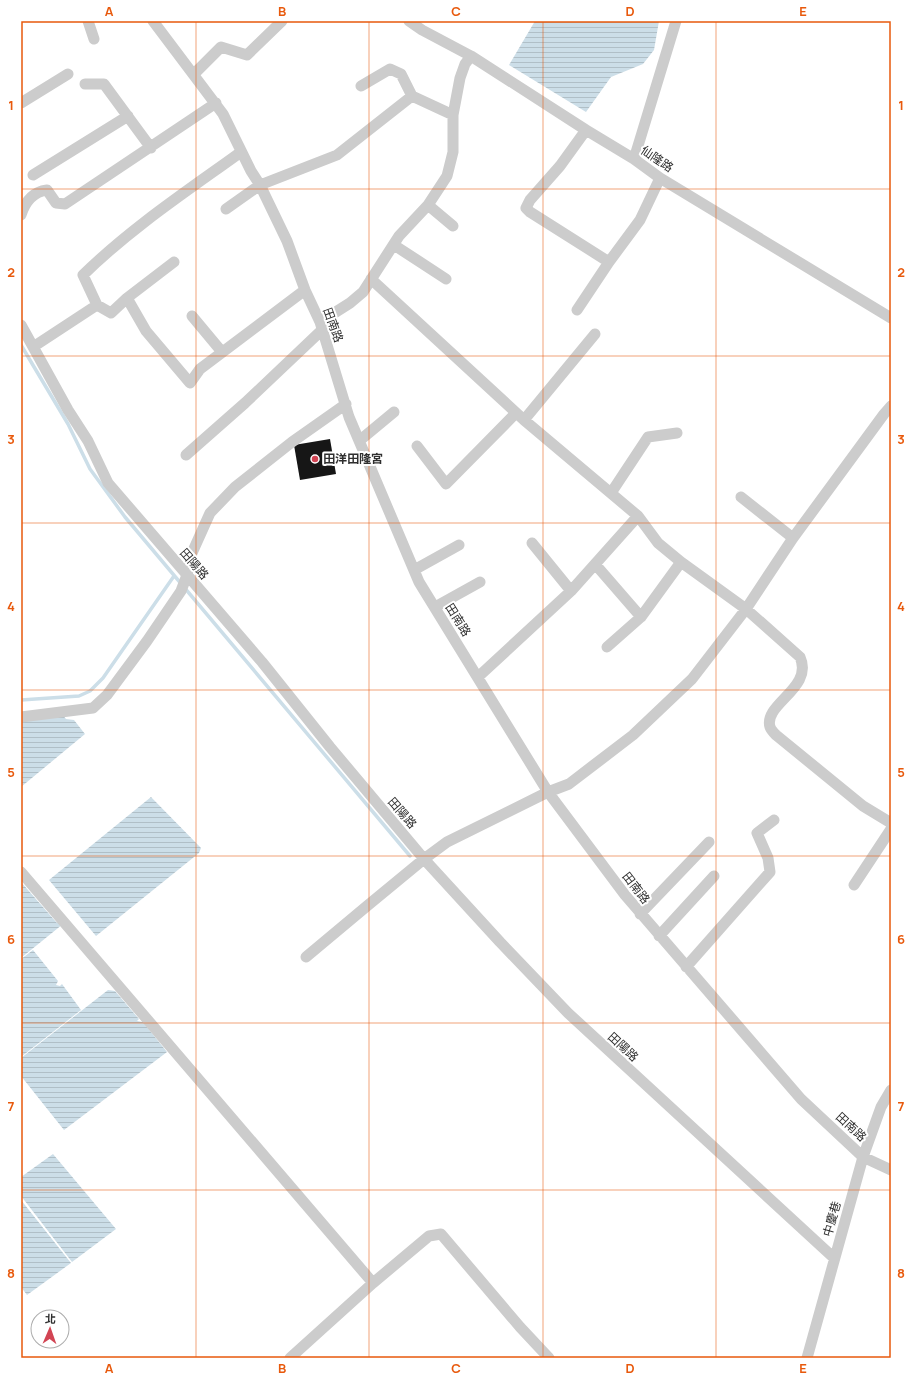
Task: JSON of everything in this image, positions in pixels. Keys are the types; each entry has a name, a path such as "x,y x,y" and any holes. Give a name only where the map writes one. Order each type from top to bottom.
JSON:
{"street":[{"path":"88,21 94,39"},
{"name":"田南路","path":"153,21 216,103 260,185 287,242 305,290 321,325 359,441 419,582 548,792 640,914 801,1099 864,1157 891,1170"},
{"path":"194,74 221,47 248,55 282,21"},
{"name":"仙隆路","path":"409,21 422,30 471,56 634,159 660,178 891,318"},
{"path":"634,159 676,21"},
{"path":"186,455 245,403 321,325 363,292 399,236 428,205 447,176 453,152 453,115 460,78 465,64 471,56"},
{"path":"361,86 390,69 400,74 412,96 453,115"},
{"path":"21,104 68,74"},
{"path":"85,84 104,84 151,148"},
{"path":"226,209 260,185 337,155 412,96"},
{"path":"21,215 24,205 30,196 47,190 56,203 65,204 151,148 216,103"},
{"path":"33,175 128,116"},
{"path":"586,130 560,166 530,200 526,208 609,262"},
{"path":"174,262 127,298 111,314 97,305 83,275 103,255 146,219 242,152"},
{"path":"577,310 609,262 640,220 660,178"},
{"path":"428,205 453,226"},
{"path":"394,245 446,279"},
{"path":"371,279 520,417 638,516 658,542 681,562 746,609 800,657 803,664 803,673 800,680 774,711 770,720 770,728 776,735 863,806 891,823"},
{"path":"127,298 146,331 190,383 200,369 305,290"},
{"path":"33,347 97,305"},
{"path":"192,316 222,352"},
{"name":"田陽路","path":"21,325 68,410 88,441 108,483 186,578 262,662 330,747 424,859 568,1013 834,1258"},
{"path":"417,446 446,484 520,417 595,334"},
{"path":"21,717 93,708 107,695 147,641 181,591 192,553 210,513 235,487 292,442 346,404"},
{"path":"306,957 424,859 447,842 548,792 569,784 633,735 692,679 746,609 793,538 891,406"},
{"path":"359,441 394,412"},
{"path":"611,493 648,437 677,433"},
{"path":"741,497 793,538"},
{"path":"478,677 571,590 638,516"},
{"path":"532,543 571,590"},
{"path":"414,570 459,545"},
{"path":"607,646 641,617 681,562"},
{"path":"595,564 641,617"},
{"path":"435,607 480,582"},
{"path":"686,967 770,872 768,858 757,833 774,820"},
{"path":"854,884 891,829"},
{"path":"640,914 709,842"},
{"path":"21,872 373,1282"},
{"path":"659,936 714,876"},
{"name":"中慶巷","path":"807,1358 834,1258 864,1157 881,1107 891,1090"},
{"path":"290,1358 373,1282 429,1236 441,1234 548,1358"}],"water":[{"path":"535,21 659,21 654,50 643,64 611,77 586,112 509,65"},
{"path":"61,713 66,719 74,720 85,734 21,787 21,717"},
{"path":"151,797 201,848 199,853 96,936 49,880"},
{"path":"21,882 57,923 60,920 63,924 21,958"},
{"path":"33,950 58,981 56,985 60,986 62,984 81,1010 21,1057 21,959"},
{"path":"108,990 115,991 139,1019 137,1021 143,1022 167,1052 64,1130 21,1076 21,1058"},
{"path":"53,1154 116,1229 72,1262 21,1196 21,1177"},
{"path":"21,1200 71,1263 27,1295 21,1287"}],"building":[{"name":"田洋田隆宮","path":"330,439 336,474 300,480 294,445"}],"waterway":[{"path":"21,345 68,424 90,469 125,517 410,856"},
{"path":"21,700 79,696 90,691 103,678 174,576"}],"place":[{"name":"田洋田隆宮","path":"315,459"}]}
